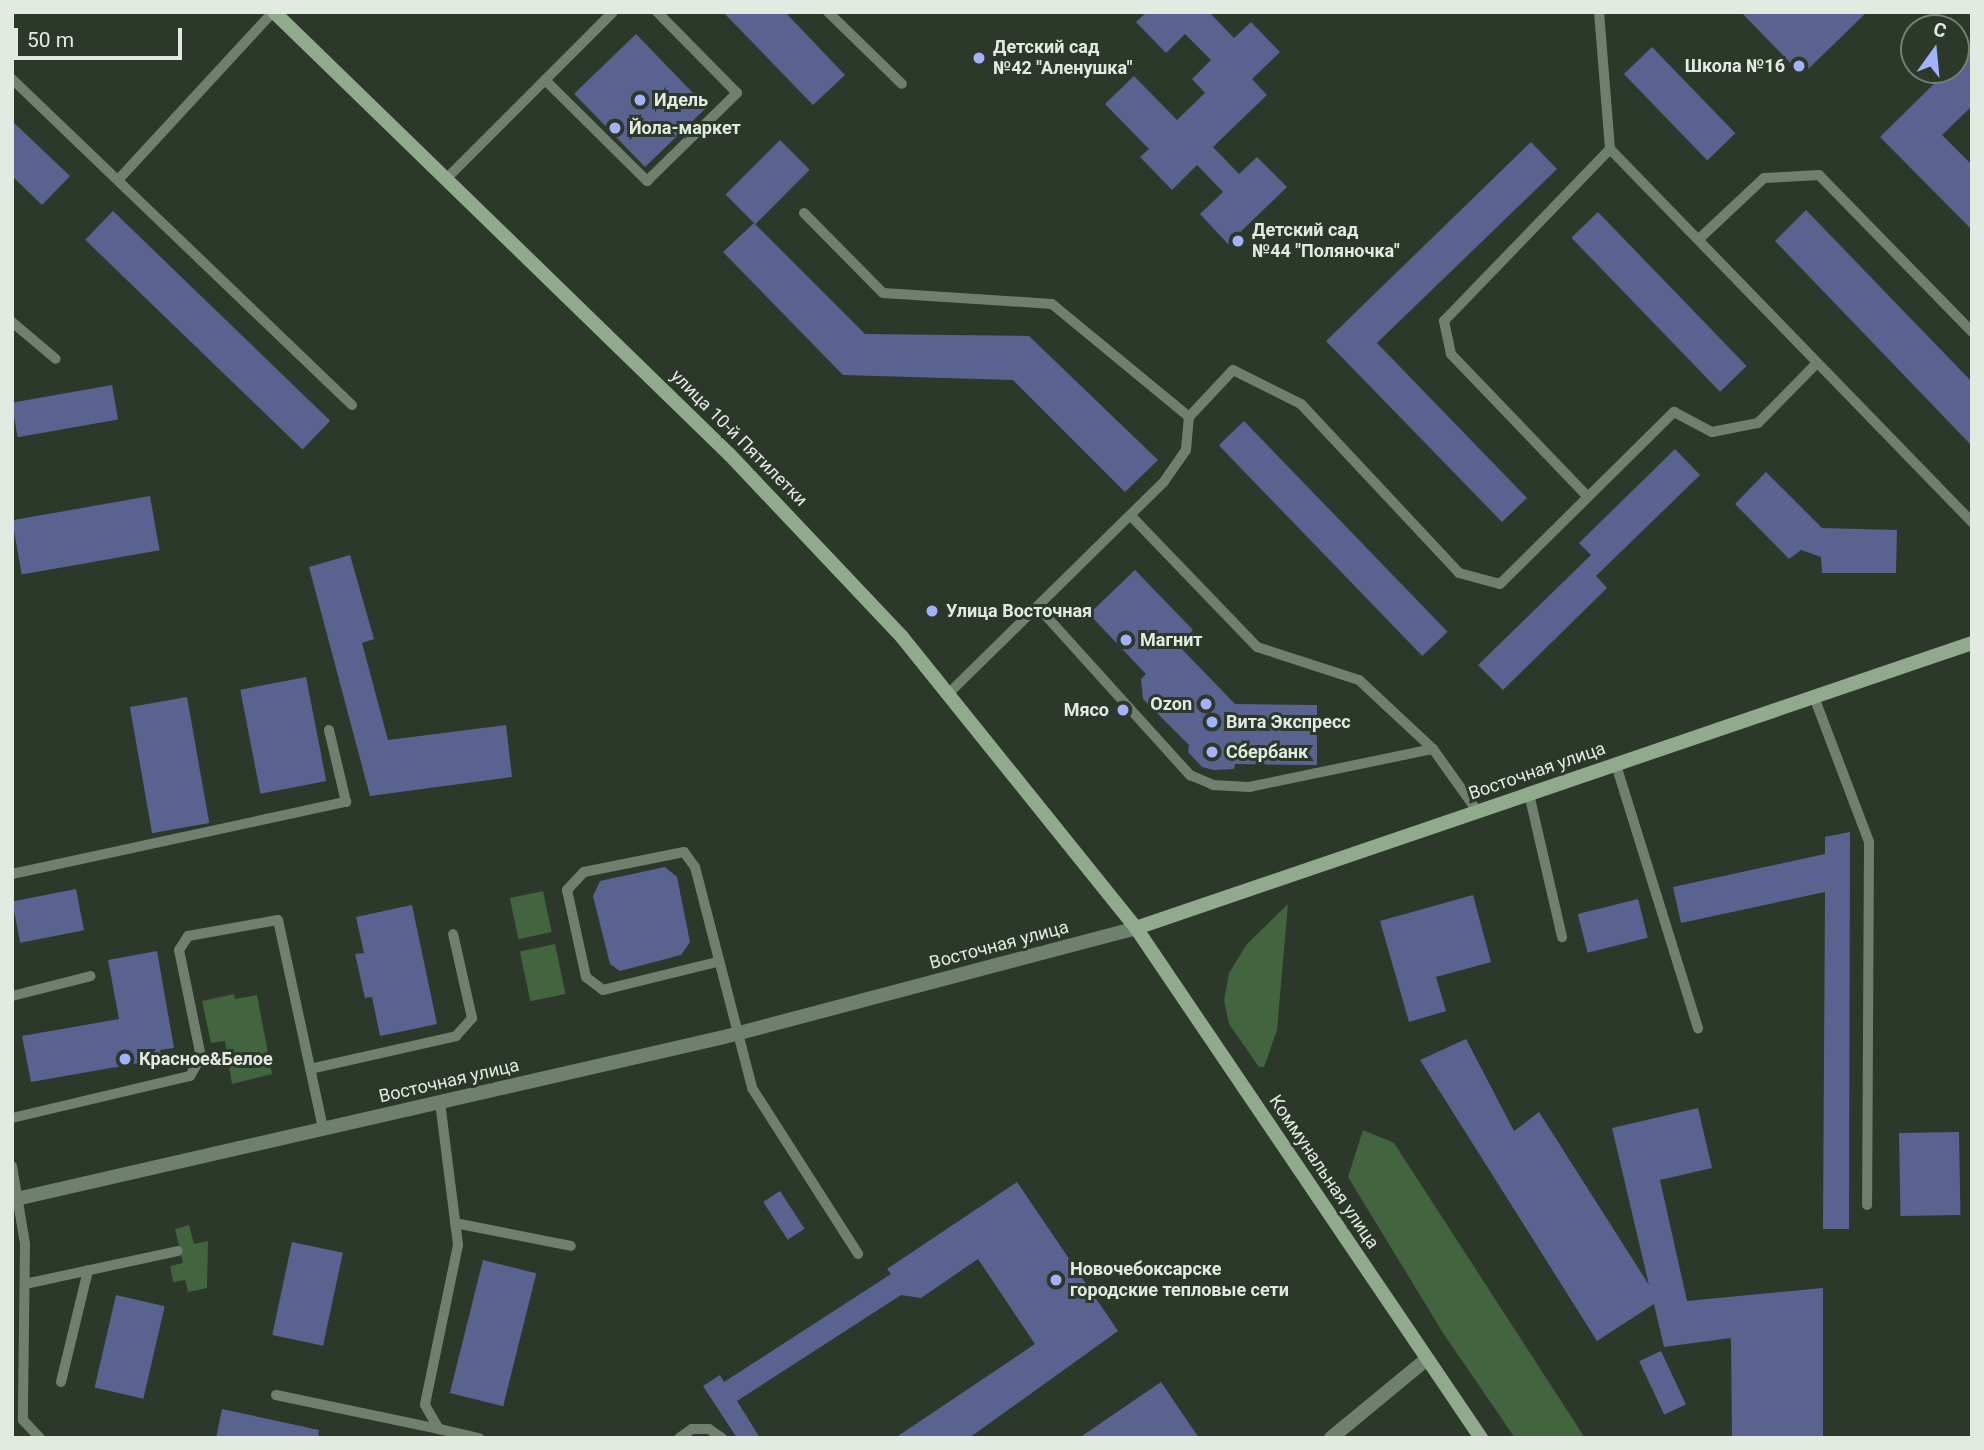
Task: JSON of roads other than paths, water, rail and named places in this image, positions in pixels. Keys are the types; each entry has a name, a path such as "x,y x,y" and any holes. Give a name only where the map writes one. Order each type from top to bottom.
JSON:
{"main road":[{"name":"улица 10-й Пятилетки","path":"274,12 817,542 949,693 1136,928"},
{"name":"Восточная улица","path":"1136,928 1972,643"},
{"name":"Коммунальная улица","path":"1136,928 1481,1438"}],"street":[{"name":"Восточная улица","path":"15,1200 736,1034 1136,928"},
{"path":"1331,1438 1427,1359"}],"lane":[{"path":"118,180 274,12"},
{"path":"446,178 613,12"},
{"path":"545,80 647,181 737,93 657,12"},
{"path":"828,12 902,84"},
{"path":"1600,12 1610,149 1972,522"},
{"path":"12,79 352,405"},
{"path":"1588,496 1451,354 1444,321 1610,149"},
{"path":"1699,239 1764,178 1819,175 1972,332"},
{"path":"804,213 883,293 1052,304 1189,417"},
{"path":"12,321 56,359"},
{"path":"949,693 1133,518 1186,450 1189,417 1233,370 1301,404 1460,573 1500,584 1674,412 1712,432 1758,423 1816,364"},
{"path":"1133,518 1257,647 1359,680 1433,749 1478,811"},
{"path":"1038,607 1190,775 1213,785 1249,787 1433,749"},
{"path":"1814,697 1869,842 1867,1205"},
{"path":"12,874 346,802 329,730"},
{"path":"1616,765 1698,1029"},
{"path":"1530,794 1562,937"},
{"path":"717,962 603,990 586,977 567,890 584,872 684,852 695,867 717,962 752,1088 858,1254"},
{"path":"12,1118 190,1076 201,1058 179,950 188,936 278,920 323,1129"},
{"path":"310,1069 456,1036 472,1018 453,934"},
{"path":"12,996 91,976"},
{"path":"439,1429 425,1405 458,1245 440,1102"},
{"path":"12,1166 25,1284 23,1420 40,1438"},
{"path":"455,1223 571,1246"},
{"path":"25,1284 177,1251"},
{"path":"61,1382 88,1270"},
{"path":"12,1382 24,1378"},
{"path":"276,1395 479,1438"},
{"path":"679,1438 692,1429 709,1429 722,1438"}],"place":[{"name":"Детский сад №42 \"Аленушка\"","path":"979,58"},
{"name":"Школа №16","path":"1799,66"},
{"name":"Идель","path":"640,100"},
{"name":"Йола-маркет","path":"615,128"},
{"name":"Детский сад №44 \"Поляночка\"","path":"1238,241"},
{"name":"Улица Восточная","path":"932,611"},
{"name":"Магнит","path":"1126,640"},
{"name":"Ozon","path":"1206,704"},
{"name":"Мясо","path":"1123,710"},
{"name":"Вита Экспресс","path":"1212,722"},
{"name":"Сбербанк","path":"1212,752"},
{"name":"Красное&Белое","path":"125,1059"},
{"name":"Новочебоксарске городские тепловые сети","path":"1056,1280"}]}
